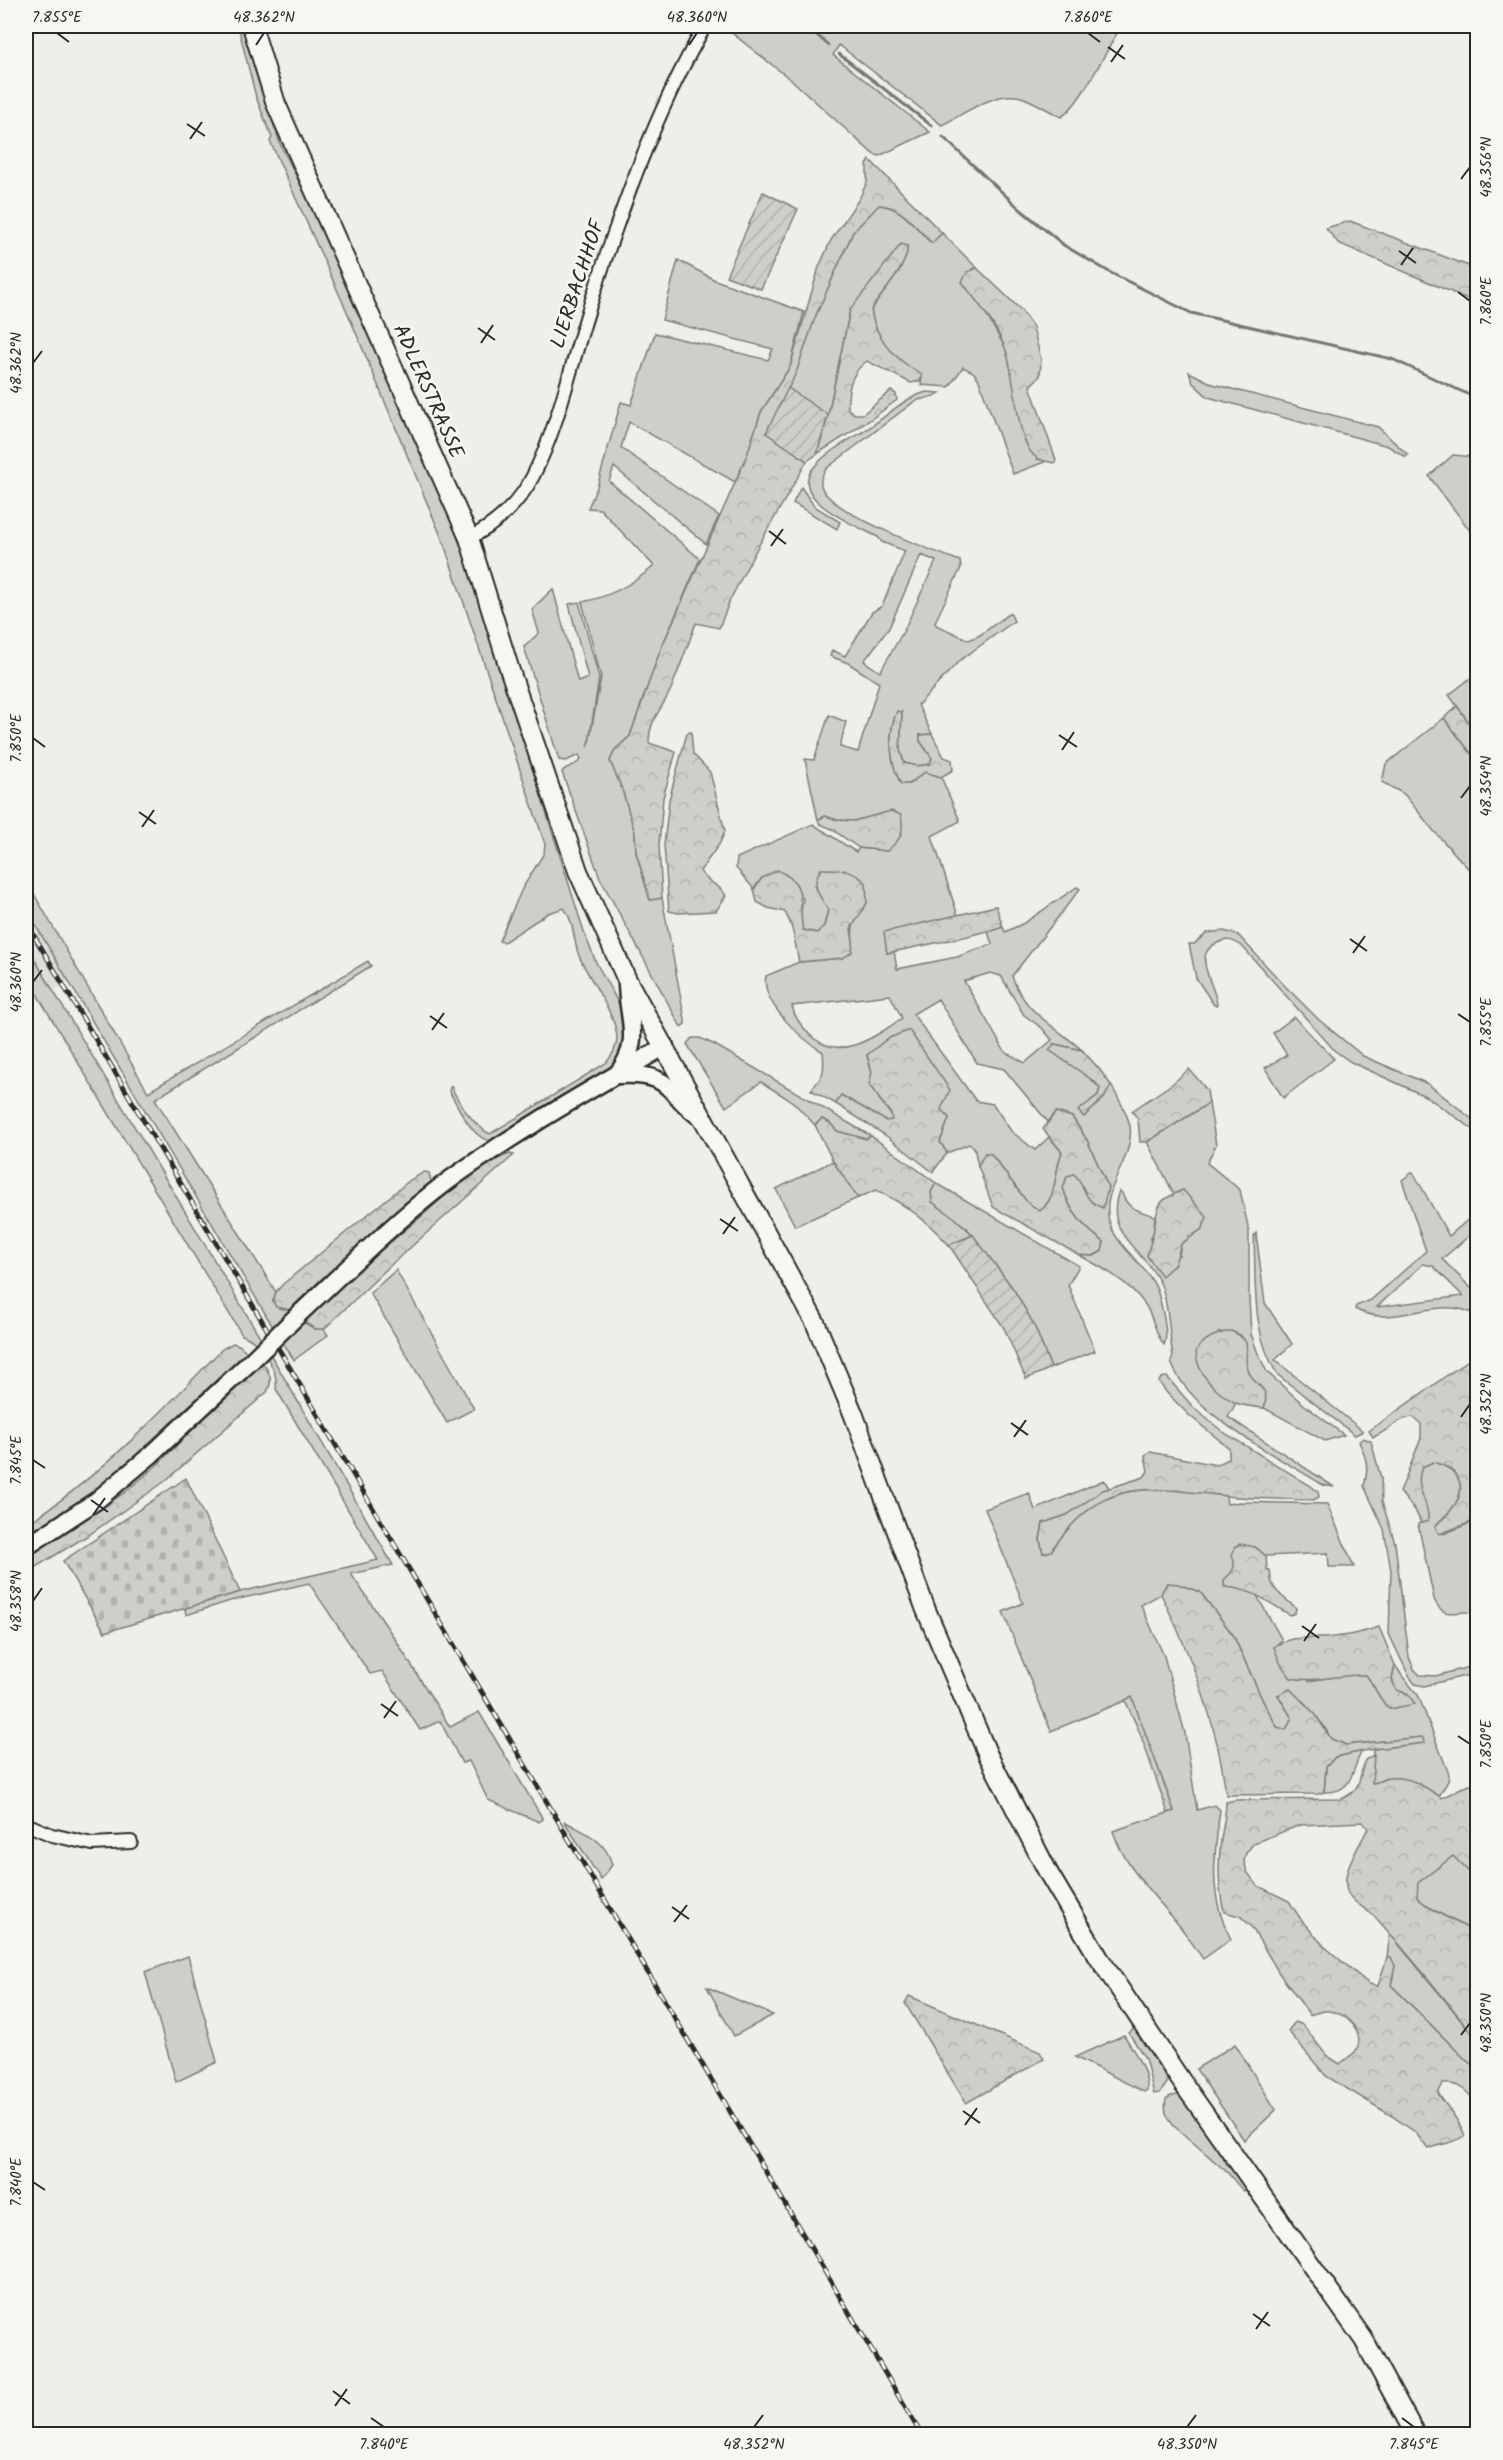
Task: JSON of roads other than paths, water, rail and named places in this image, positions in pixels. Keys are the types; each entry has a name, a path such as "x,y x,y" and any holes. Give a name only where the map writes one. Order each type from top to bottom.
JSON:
{"main road":[{"name":"ADLERSTRASSE","path":"252,26 276,104 469,538 578,871 627,980 815,1322 853,1413 926,1610 988,1755 1049,1874 1099,1958 1182,2082 1364,2340 1415,2434"}],"street":[{"name":"LIERBACHHOF","path":"469,538 492,526 524,490 532,477 555,417 607,250 689,52 705,26"},
{"path":"616,1075 626,1062 634,1034 626,1001 627,980"},
{"path":"26,1547 96,1501 152,1454 298,1315 447,1182 539,1120 665,1046"},
{"path":"616,1075 639,1074 656,1077 670,1087 687,1109 704,1120"},
{"path":"26,1824 52,1835 92,1844 131,1842"}],"waterway":[{"path":"807,26 828,45"},
{"path":"839,54 932,126"},
{"path":"943,137 1020,209 1065,246 1111,273 1191,313 1392,359 1478,399"}],"railway":[{"path":"26,922 921,2434"}]}
